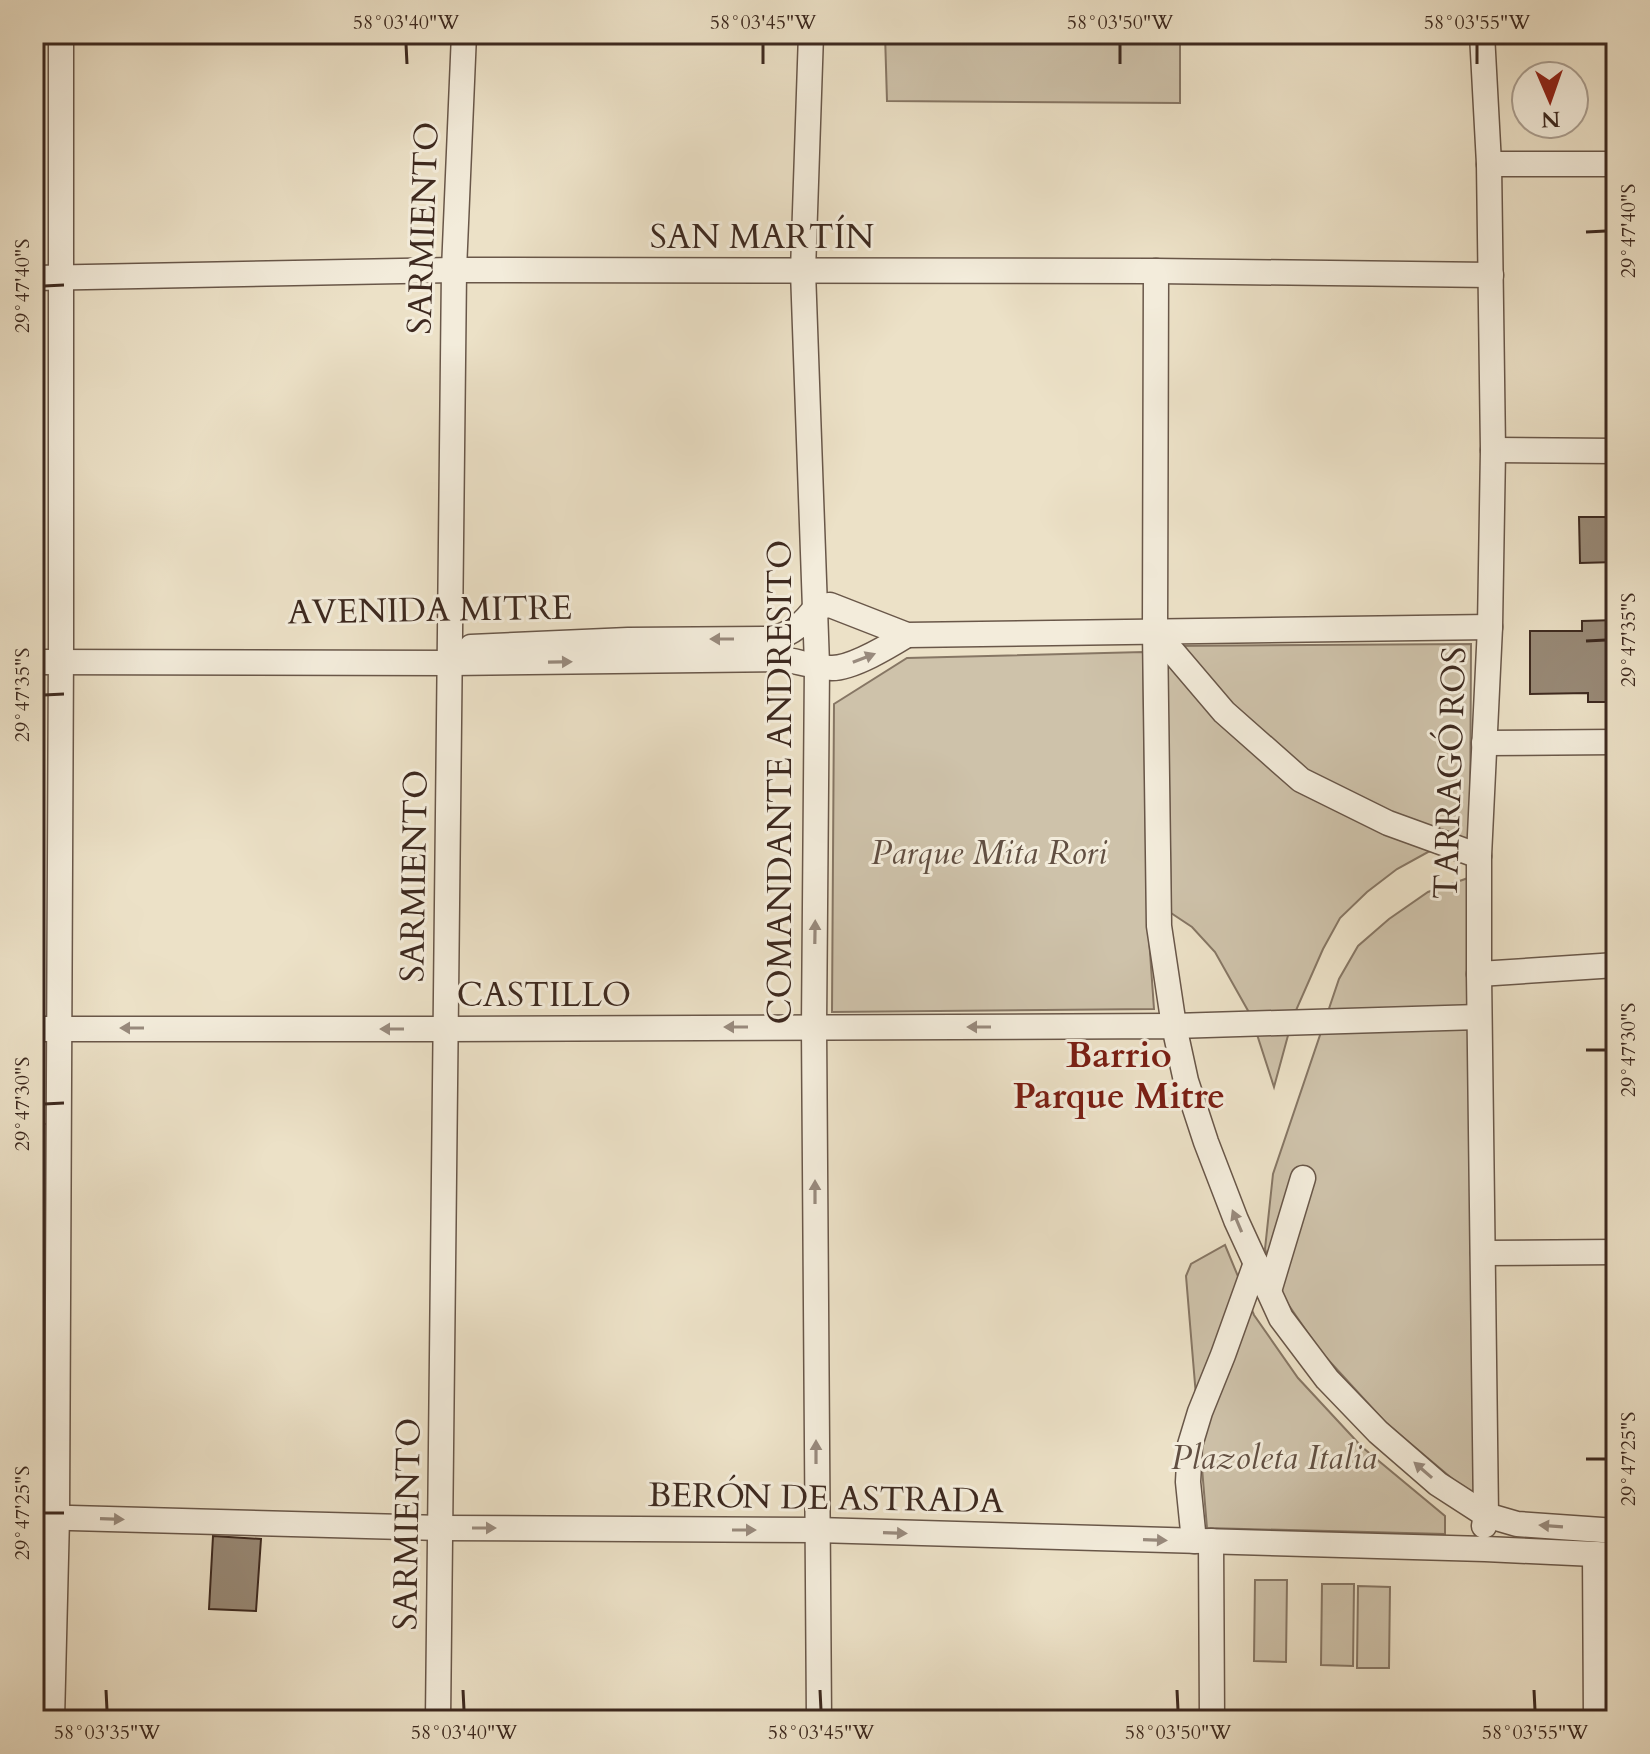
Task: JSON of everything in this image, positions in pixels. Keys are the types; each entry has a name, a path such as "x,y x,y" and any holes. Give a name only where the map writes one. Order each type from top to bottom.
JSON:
{"street":[{"path":"52,1720 45,1517 59,1027 61,34"},
{"name":"SARMIENTO","path":"438,1720 454,270 464,34"},
{"name":"COMANDANTE ANDRESITO","path":"811,34 803,271 817,665 814,1027 819,1720"},
{"name":"TARRAGÓ ROS","path":"1482,34 1489,164 1493,450 1490,627 1479,856 1486,1515 1483,1549"},
{"path":"1489,164 1616,164"},
{"name":"SAN MARTÍN","path":"34,278 454,270 1491,275"},
{"path":"1156,271 1155,631 1159,926 1174,1026 1186,1081 1206,1142 1236,1220 1281,1318 1327,1379 1378,1432 1438,1484 1486,1515 1517,1524 1616,1531"},
{"path":"1493,450 1616,451"},
{"path":"816,607 830,605 907,635 1490,627"},
{"name":"AVENIDA MITRE","path":"451,655 628,640 773,639 789,634 805,622 816,607"},
{"path":"1155,631 1224,712 1301,780 1388,823 1479,856"},
{"name":"AVENIDA MITRE","path":"34,646 60,654 782,659 836,668 878,652 907,635"},
{"name":"AVENIDA MITRE","path":"34,662 60,654"},
{"path":"1484,743 1616,742"},
{"path":"1479,974 1616,965"},
{"name":"CASTILLO","path":"34,1029 1174,1026 1479,1017"},
{"path":"1269,1291 1303,1178"},
{"path":"1483,1253 1616,1252"},
{"path":"1212,1720 1203,1541 1188,1482 1190,1445 1256,1263"},
{"name":"BERÓN DE ASTRADA","path":"45,1517 441,1528 817,1530 1606,1554"},
{"path":"1596,1720 1606,1554"}],"green space":[{"path":"885,34 1180,34 1180,103 887,101"},
{"path":"1471,644 1470,839 1428,852 1397,869 1340,918 1293,1017 1274,1087 1251,1016 1215,952 1192,927 1171,913 1167,646"},
{"name":"Parque Mita Rori","path":"1143,652 1147,910 1154,1009 832,1012 834,704 907,658"},
{"path":"1471,877 1474,1497 1386,1423 1321,1352 1281,1294 1265,1249 1273,1174 1339,979 1358,946 1389,919 1428,892"},
{"path":"34,1124 52,1124 52,1229 34,1229"},
{"name":"Plazoleta Italia","path":"1225,1245 1254,1315 1298,1378 1362,1447 1445,1516 1445,1534 1207,1528 1186,1276 1191,1264"},
{"path":"1255,1580 1287,1580 1286,1662 1254,1661"},
{"path":"1322,1584 1354,1584 1353,1666 1321,1665"},
{"path":"1358,1586 1390,1587 1389,1668 1357,1668"}],"building":[{"path":"1579,517 1616,517 1616,562 1580,563"},
{"path":"1616,620 1616,702 1588,702 1588,693 1530,694 1530,631 1582,631 1582,621"},
{"path":"213,1536 261,1539 256,1611 209,1609"}],"district":[{"name":"Barrio Parque Mitre","path":"1119,1076"}]}
